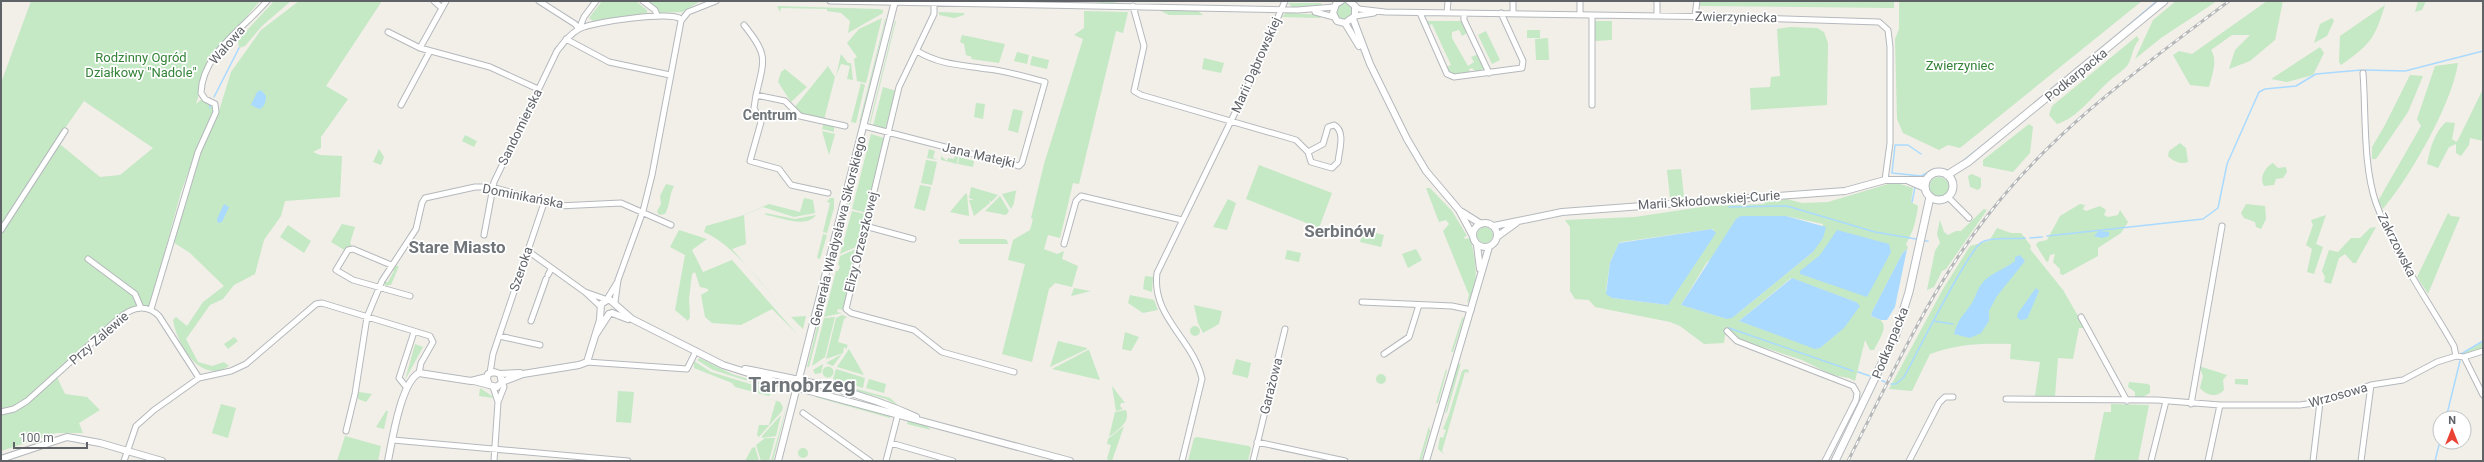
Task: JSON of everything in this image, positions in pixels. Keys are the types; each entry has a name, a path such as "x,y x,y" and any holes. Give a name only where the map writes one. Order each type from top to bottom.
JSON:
{"main road":[{"name":"Podkarpacka","path":"1949,177 2164,1"},
{"path":"1937,172 1949,177 1953,189 1948,197 1933,199 1925,188 1926,180 1937,172"},
{"name":"Podkarpacka","path":"1836,461 1896,334 1909,292 1926,219 1933,199"}],"street":[{"name":"Wałowa","path":"151,309 198,152 216,112 214,102 208,100 202,95 201,89 210,62 267,1"},
{"path":"434,1 442,8"},
{"path":"420,48 446,1"},
{"path":"539,1 575,24 579,29"},
{"name":"Sandomierska","path":"579,29 584,17 596,1"},
{"path":"643,1 655,10 657,15"},
{"path":"588,362 596,334 601,308 618,280 643,212 681,19 695,8 716,1"},
{"path":"830,1 934,4 1087,3 1133,6 1298,10 1322,13 1334,17 1337,21 1345,23 1354,18"},
{"name":"Marii Dąbrowskiej","path":"1182,461 1202,379 1198,366 1161,308 1156,282 1159,267 1231,120 1285,1"},
{"path":"1349,1 1355,6 1354,18 1370,64"},
{"path":"1447,13 1448,1"},
{"path":"1513,1 1513,13"},
{"path":"1580,1 1580,15"},
{"path":"1657,1 1657,16"},
{"path":"1696,16 1697,1"},
{"name":"Generała Władysława Sikorskiego","path":"778,461 798,388 895,2"},
{"path":"1298,10 1336,3 1334,17"},
{"name":"Elizy Orzeszkowej","path":"934,4 934,14 899,87 846,306 848,312 914,330 942,352 1014,372"},
{"path":"1133,6 1144,46 1134,91 1139,95 1231,120"},
{"name":"Zwierzyniecka","path":"1355,6 1359,9 1386,12 1420,13 1696,16 1875,21 1884,24 1888,30 1890,47 1890,149 1885,180"},
{"name":"Zwierzyniecka","path":"1354,18 1386,12"},
{"path":"1420,13 1447,74 1454,77 1522,68 1523,61 1501,13"},
{"path":"1464,13 1464,20 1489,73"},
{"name":"Sandomierska","path":"484,235 492,187 557,51 566,39 579,29 657,15 672,15 681,19"},
{"path":"1592,15 1592,105"},
{"path":"1345,23 1370,64 1418,158 1458,210 1473,236 1477,245 1480,273"},
{"path":"744,25 760,46 763,54 756,95"},
{"path":"388,32 420,48 459,57 490,67 538,89"},
{"path":"566,39 609,62 670,75"},
{"path":"401,105 430,51"},
{"name":"Jana Matejki","path":"864,126 1019,166 1024,159 1045,82 988,69 951,65 928,58 917,51"},
{"name":"Zakrzowska","path":"2364,73 2369,156 2376,203 2399,255 2454,346 2456,356"},
{"name":"Generała Władysława Sikorskiego","path":"828,193 791,185 779,169 750,161 761,122 754,108 756,95 785,101 800,116 845,126"},
{"name":"Marii Dąbrowskiej","path":"1231,120 1296,140 1308,152 1311,162 1332,168 1336,166 1338,162 1341,135 1338,128 1334,125 1328,127 1323,144 1308,152"},
{"path":"1,230 65,131"},
{"name":"Marii Skłodowskiej-Curie","path":"1494,226 1553,213 1613,207 1844,191 1885,180 1906,180"},
{"path":"1906,180 1926,180"},
{"path":"1906,180 1925,188"},
{"name":"Dominikańska","path":"392,265 416,229 422,203 425,198 475,187 492,187 544,203 570,206 621,203 671,225"},
{"path":"1064,244 1076,201 1081,196 1182,220"},
{"path":"1948,197 1969,218"},
{"name":"Szeroka","path":"489,375 490,366 499,336 544,203"},
{"path":"1458,210 1481,224 1489,224 1494,226 1498,236"},
{"path":"1426,459 1472,310 1480,273 1489,247 1495,243 1498,236 1520,220"},
{"path":"1473,236 1475,229 1481,224"},
{"path":"865,226 913,239"},
{"path":"2191,404 2222,226"},
{"path":"1477,245 1489,247"},
{"path":"346,431 355,394 367,317 379,287 392,265 353,249 348,250 336,270 348,278 379,287 410,296"},
{"path":"528,252 585,292 601,308 611,314 632,319 723,365 798,388 1070,461"},
{"path":"88,259 136,294 141,308"},
{"path":"530,321 551,269"},
{"path":"596,334 611,314 615,304 618,280"},
{"path":"585,292 606,299 615,304 632,319"},
{"path":"1362,302 1452,306 1472,310"},
{"path":"124,461 131,437 139,423 173,395 199,378 231,371 246,364 316,304 322,303 433,339 419,373 413,378 407,388 388,461"},
{"path":"1384,354 1409,337 1419,305"},
{"name":"Przy Zalewie","path":"1,412 14,409 27,401 116,320 129,311 141,308 151,309"},
{"path":"151,309 159,316 167,327 199,378"},
{"path":"2081,317 2127,401"},
{"name":"Garażowa","path":"1252,461 1285,329"},
{"path":"1728,330 1737,341 1854,386 1857,393 1856,400 1825,461"},
{"path":"407,388 399,378 414,332"},
{"path":"499,336 540,345"},
{"path":"473,381 497,372 500,374 523,374 579,365 588,362 687,369 696,351"},
{"path":"2456,356 2464,358 2483,351"},
{"name":"Wrzosowa","path":"2006,399 2166,401 2220,405 2300,405 2320,402 2371,385 2403,380 2437,362 2456,356"},
{"path":"2464,358 2483,394"},
{"path":"723,365 800,380 879,401 927,422"},
{"path":"419,373 473,381 491,386 498,386 502,382 523,374"},
{"path":"494,461 498,402 504,387 500,374"},
{"path":"489,375 491,386 498,402"},
{"path":"2361,461 2371,385"},
{"path":"1909,461 1939,403 1945,397 1953,397"},
{"path":"2152,461 2166,401"},
{"path":"2313,461 2320,402"},
{"path":"2208,461 2220,405"},
{"path":"803,413 870,461"},
{"path":"886,461 898,414"},
{"path":"1,459 67,437 95,441 162,461"},
{"path":"393,440 628,461"},
{"path":"1257,442 1345,461"},
{"path":"891,443 953,461"},
{"path":"558,455 558,461"}],"green space":[{"name":"Rodzinny Ogród Działkowy \"Nadole\"","path":"31,1 260,1 209,61 196,104 202,99 214,105 214,111 199,144 181,192 150,306 123,312 56,375 65,394 87,397 100,410 79,423 83,433 56,433 1,451 1,83","holes":["84,101 153,148 120,175 100,177 56,141"]},
{"path":"274,1 291,1 262,26 245,46 239,48 238,40"},
{"path":"299,1 382,1 326,86 348,99 321,137 321,148 313,152 320,155 342,156 340,197 285,201 281,216 264,240 255,274 234,285 223,299 210,305 186,339 198,362 212,366 224,362 229,366 219,371 209,370 192,360 185,351 175,330 173,320 176,317 187,326 203,302 224,286 190,253 173,242 201,150 219,111 231,72 261,30"},
{"path":"602,1 636,1 647,10 647,13 593,21 589,18"},
{"path":"647,1 701,1 682,12 658,13 656,8"},
{"path":"1091,1 1127,1 1104,4"},
{"path":"1700,1 1894,1 1894,8 1700,6"},
{"name":"Zwierzyniec","path":"1899,1 2142,1 1960,148 1948,145 1939,150 1903,133 1897,119 1895,39 1899,29"},
{"path":"2176,1 2217,1 2161,38 2135,59 2153,20"},
{"path":"2267,1 2283,1 2275,40 2250,61 2229,69 2235,50 2250,35 2232,35 2211,50 2214,63 2209,87 2190,85 2173,55 2179,51 2192,54"},
{"path":"2418,1 2426,1 2422,10 2415,12"},
{"path":"1288,3 1321,3 1323,7 1292,7"},
{"path":"1344,3 1351,8 1352,11 1347,18 1344,19 1337,14 1336,11 1341,4"},
{"path":"2385,5 2378,25 2370,40 2359,52 2341,65 2339,62 2340,36"},
{"path":"777,6 879,9 883,10 883,13 848,33 850,21 841,13 827,11 827,9 781,8 780,12"},
{"path":"1159,10 1198,11 1203,15 1169,15"},
{"path":"1084,11 1128,12 1123,33 1116,31 1079,184 1073,183 1060,238 1048,235 1044,249 1057,254 1064,251 1062,259 1078,266 1072,287 1055,283 1049,289 1032,362 1002,354 1025,264 1008,260 1013,240 1030,230 1033,219 1031,218 1044,164 1083,39 1074,35 1084,28"},
{"path":"939,12 964,13 964,15 954,18 939,15"},
{"path":"1286,13 1323,15 1320,18 1281,17"},
{"path":"882,18 866,83 857,81 854,59 857,57 847,43 859,29"},
{"path":"886,18 861,120 859,123 885,19"},
{"path":"2332,18 2334,21 2327,36 2314,43 2320,24"},
{"path":"896,21 870,125 870,121"},
{"path":"1425,21 1462,21 1467,33 1462,36 1459,30 1452,32 1452,38 1468,66 1474,62 1471,57 1479,54 1485,71 1476,72 1472,68 1469,69 1470,73 1453,74 1448,70 1446,67 1451,65 1432,24 1427,26"},
{"path":"1595,21 1612,21 1612,40 1595,41 1594,105"},
{"path":"1790,27 1817,28 1824,32 1828,43 1827,105 1751,110 1750,88 1770,87 1771,77 1780,76 1777,29"},
{"path":"1527,30 1540,30 1540,38 1527,38"},
{"path":"1486,31 1500,60 1492,64 1478,35"},
{"path":"962,35 1005,44 999,63 971,59 972,57 966,55 964,44 960,42"},
{"path":"2137,36 2139,40 2126,67 2109,81 2078,112 2057,124 2049,115 2052,106"},
{"path":"1548,38 1549,60 1536,60 1535,39"},
{"path":"2320,47 2324,53 2313,75 2287,82 2271,79"},
{"path":"1017,52 1029,55 1027,64 1014,61"},
{"path":"841,54 848,63 851,63 853,80 847,79 850,66 841,64 836,76"},
{"path":"1032,56 1049,60 1047,69 1030,65"},
{"path":"1204,58 1224,63 1221,73 1202,69"},
{"path":"2458,63 2448,99 2439,119 2417,160 2383,209 2378,201 2421,126 2417,119 2435,66"},
{"path":"828,66 835,77 824,120 801,115 794,108"},
{"path":"785,69 807,87 791,102 778,82 781,72"},
{"path":"2410,75 2423,76 2408,112 2376,159 2372,159 2372,147 2385,125"},
{"path":"861,83 865,85 856,123 851,122"},
{"path":"883,87 896,91 885,129 873,126"},
{"path":"2483,89 2483,141 2470,138 2469,145 2461,156 2456,153 2456,144 2449,147 2438,168 2427,164 2433,142 2438,131 2446,122 2455,123 2452,139 2456,142"},
{"path":"976,103 985,104 983,119 974,117"},
{"path":"1013,109 1023,111 1018,133 1008,130"},
{"path":"824,123 834,125 834,132 822,129"},
{"path":"2029,124 2033,127 2030,153 2013,172 1983,166 1983,160"},
{"path":"822,131 835,134 829,155"},
{"path":"871,134 884,138 866,213 852,209"},
{"path":"465,135 477,141 474,147 462,141"},
{"path":"2180,143 2186,148 2188,162 2177,162 2168,156 2169,151"},
{"path":"379,149 384,157 381,165 373,162"},
{"path":"929,149 935,151 933,158 938,160 927,158"},
{"path":"941,156 947,161 948,158 954,159 955,156 958,157 957,164 941,160"},
{"path":"959,157 974,161 973,167 958,164"},
{"path":"926,160 937,162 932,185 921,183"},
{"path":"2273,163 2278,168 2286,167 2287,172 2283,178 2276,179 2274,185 2264,186 2262,180 2264,173"},
{"path":"1259,165 1332,193 1319,228 1246,199"},
{"path":"1681,169 1684,197 1670,198 1667,170"},
{"path":"1972,174 1981,178 1981,187 1978,190 1970,187 1968,176"},
{"path":"1939,177 1946,180 1949,187 1946,194 1939,197 1932,194 1929,187 1932,180"},
{"path":"855,178 857,178 839,246 840,239"},
{"path":"666,184 674,186 665,214 659,215 657,211 661,204 660,196"},
{"path":"1888,184 1900,184 1913,188 1911,202 1918,206 1914,226 1906,244 1908,248 1902,254 1872,312 1871,316 1879,319 1883,323 1884,326 1882,335 1874,350 1870,350 1865,340 1855,381 1849,378 1832,375 1802,360 1725,335 1724,343 1704,344 1680,326 1670,322 1595,307 1589,300 1575,299 1570,291 1570,227 1565,220 1635,217 1708,206 1764,204 1765,201 1787,199 1802,203 1828,202","holes":["1786,216 1823,224 1813,252 1737,314 1727,319 1681,305 1707,262","1714,229 1668,305 1612,298 1606,290 1610,263 1619,243","1791,278 1856,302 1838,333 1820,348 1739,321"]},
{"path":"920,185 931,187 925,211 914,208"},
{"path":"971,187 998,195 991,202 989,200 990,203 974,216 969,200 974,200 969,198"},
{"path":"1426,188 1430,188 1452,211 1467,236 1464,237 1465,239 1470,238 1474,253 1476,271 1474,289 1467,303 1469,295 1443,231 1449,224 1446,220 1439,222"},
{"path":"1018,190 1016,191 1014,203 1011,209 1002,194"},
{"path":"966,193 969,216 950,212"},
{"path":"1000,196 1009,211 1006,215 985,211"},
{"path":"804,198 813,200 815,213 794,217 763,207 744,215 746,244 732,249 750,270 730,249 717,239 704,232 706,226 741,216 769,204 800,212"},
{"path":"830,198 834,198 834,208 827,233 823,232 830,203 827,202"},
{"path":"1228,199 1236,203 1227,230 1213,227"},
{"path":"2080,204 2085,205 2083,209 2086,211 2100,206 2106,210 2104,215 2108,217 2118,215 2120,210 2128,222 2121,233 2098,248 2098,256 2063,275 2060,274 2060,269 2053,262 2055,254 2050,255 2048,262 2036,245 2038,242 2047,240 2060,216"},
{"path":"2246,204 2265,206 2266,219 2261,229 2256,227 2255,222 2244,218 2241,213"},
{"path":"1984,209 1987,210 1946,269 1942,271 1934,287 1927,290 1935,251 1940,243 1937,234 1940,220 1944,232 1948,235 1956,231 1961,231"},
{"path":"852,211 865,214 858,246 840,254"},
{"path":"765,213 795,219 816,215 812,219 799,222 766,215"},
{"path":"2448,213 2451,216 2460,217 2428,294 2417,277"},
{"path":"2326,215 2316,244 2323,247 2314,274 2307,272 2312,249 2306,245 2313,225 2311,220"},
{"path":"342,224 355,227 350,243 352,246 346,251 331,242"},
{"path":"288,225 311,241 304,253 280,237"},
{"path":"1485,227 1492,232 1493,235 1488,242 1485,243 1478,238 1477,235 1482,228"},
{"path":"2376,227 2356,263 2353,263 2345,254 2339,258 2331,284 2324,282 2325,277 2322,271 2329,250 2338,252 2351,238 2360,238 2370,228"},
{"path":"1997,228 2011,233 2021,233 2031,246 2030,249 2063,290 2085,328 2079,328 2073,359 2058,358 2055,396 2035,396 2040,362 2010,359 2011,344 1970,345 1950,348 1930,354 1912,391 1889,389 1943,289 1970,246 1989,241"},
{"path":"679,230 707,239 692,250 703,272 732,260 797,334 772,309 741,325 712,323 705,317 701,295 708,291 708,289 700,287 695,272 692,274 689,299 690,317 688,321 675,310 685,255 670,247"},
{"path":"1364,230 1384,235 1381,247 1360,242"},
{"path":"823,234 827,235 820,259 817,258"},
{"path":"960,239 1004,239 1007,240 1008,244 960,244 958,241"},
{"path":"858,248 843,310 838,309 837,312 842,313 824,317 836,271 838,271 840,266 838,265 840,256"},
{"path":"1416,249 1422,260 1408,268 1402,254"},
{"path":"1287,250 1301,253 1299,262 1285,259"},
{"path":"394,266 399,266 391,285 386,287 383,282 388,282 394,271 391,270"},
{"path":"1145,276 1153,277 1152,292 1143,289"},
{"path":"830,285 809,367 807,367 825,295"},
{"path":"1074,288 1090,291 1091,291 1071,296"},
{"path":"1130,295 1154,300 1158,310 1143,313 1128,303"},
{"path":"1194,305 1222,311 1219,324 1203,333 1198,323"},
{"path":"842,315 847,317 844,319 838,342 848,345 846,349 844,347 843,353 826,359 836,318"},
{"path":"806,316 803,329 792,318 791,317"},
{"path":"835,317 825,357 812,366 824,318"},
{"path":"1464,317 1453,352 1451,352 1462,318"},
{"path":"1195,326 1200,331 1195,336 1190,331"},
{"path":"1125,332 1139,337 1131,351 1122,349"},
{"path":"234,337 238,341 228,349 224,344"},
{"path":"1058,341 1087,348 1087,349 1050,367"},
{"path":"2483,342 2483,349 2464,355 2463,353"},
{"path":"415,344 423,347 405,380"},
{"path":"849,349 864,375 837,367"},
{"path":"1088,350 1100,380 1052,369"},
{"path":"842,354 833,366 826,363"},
{"path":"700,358 732,374 777,388 777,390 713,370 697,360"},
{"path":"1236,359 1251,363 1248,378 1232,374"},
{"path":"694,361 711,372 773,391 769,396 735,387 732,383 694,368"},
{"path":"1461,363 1447,412 1445,414 1457,366"},
{"path":"823,364 821,373 815,374 813,370"},
{"path":"2199,366 2227,375 2223,380 2224,390 2221,393 2212,395 2206,393 2200,388 2203,376"},
{"path":"826,367 830,367 832,368 832,376 826,377 823,374 823,370"},
{"path":"836,369 865,378 863,388 833,379"},
{"path":"1446,369 1447,370 1438,403 1436,403"},
{"path":"1465,369 1469,370 1468,373 1465,372 1442,451 1444,454 1438,449 1440,437 1443,438 1446,430 1443,429 1462,371"},
{"path":"1379,374 1383,374 1385,375 1385,383 1379,384 1376,381 1376,377"},
{"path":"820,379 890,398 900,407 886,399 819,381"},
{"path":"869,379 886,384 884,393 866,388"},
{"path":"2235,379 2248,379 2248,385 2235,384"},
{"path":"2129,382 2148,384 2150,386 2150,393 2141,398 2135,397 2135,392 2128,387"},
{"path":"1112,386 1125,403 1121,403 1120,406 1123,409 1116,411"},
{"path":"480,388 492,396 493,398 479,396"},
{"path":"618,391 634,392 631,423 616,422"},
{"path":"358,392 372,394 366,402 358,399"},
{"path":"816,396 891,416 890,418 815,397"},
{"path":"768,398 780,402 783,407 782,411 759,437 757,435 759,425 769,425 776,401"},
{"path":"788,401 773,461 771,461"},
{"path":"221,404 236,408 228,438 212,433"},
{"path":"2111,404 2149,405 2138,461 2094,461 2104,412 2111,412"},
{"path":"1126,410 1127,419 1119,429 1109,437 1115,412"},
{"path":"386,411 388,411 384,429 376,427"},
{"path":"781,415 776,436 762,438 762,436"},
{"path":"908,420 926,425 931,430 907,424"},
{"path":"1124,426 1112,461 1107,459 1111,445 1107,444 1108,439"},
{"path":"1429,426 1430,431 1421,461 1419,461"},
{"path":"345,436 381,446 378,461 337,461"},
{"path":"1197,437 1249,446 1251,448 1248,461 1188,461 1194,438"},
{"path":"765,438 775,438 769,461 761,461 756,445"},
{"path":"755,447 759,461 745,461 752,448"},
{"path":"801,448 805,448 807,449 807,457 801,458 798,455 798,451"}],"water":[{"path":"261,90 266,98 263,106 259,109 251,105 257,92"},
{"path":"224,204 229,207 222,222 218,223 217,219"},
{"path":"1741,216 1786,216 1826,227 1823,238 1813,252 1732,318 1727,319 1681,305 1736,219"},
{"path":"1712,229 1716,233 1668,305 1612,298 1606,294 1610,263 1619,243"},
{"path":"1837,230 1889,244 1891,252 1867,297 1800,274 1800,271 1820,255"},
{"path":"2099,231 2109,232 2109,236 2102,238 2094,236"},
{"path":"1907,249 1895,307 1887,320 1881,320 1871,316 1902,254"},
{"path":"2020,255 2025,261 1997,296 1989,311 1989,321 1981,333 1970,338 1954,334 1960,320 1972,303 1979,287 1983,282 2015,261 2015,257"},
{"path":"1792,278 1856,302 1860,306 1844,328 1820,348 1815,349 1739,321"},
{"path":"2036,288 2039,291 2027,319 2020,320 2017,317 2018,313"}],"waterway":[{"path":"2110,41 2157,1"},
{"path":"214,97 239,48"},
{"path":"2365,70 2405,71 2483,51"},
{"path":"2047,236 2203,219 2218,208 2227,164 2259,92 2265,89 2296,86 2316,74 2361,70"},
{"path":"1959,164 2002,130"},
{"path":"1921,154 1908,145 1895,145 1892,173 1921,176 1935,169 1949,170"},
{"path":"1912,202 1915,187"},
{"path":"1729,207 1787,206 1875,232 1916,239"},
{"path":"2030,238 2042,237"},
{"path":"1891,384 1896,384 1904,377 1930,327 1975,249 1982,242 1987,240 2025,238"},
{"path":"1934,321 1953,324"},
{"path":"1729,328 1853,371"},
{"path":"2461,354 2483,341"},
{"path":"2448,410 2460,361"},
{"path":"1858,372 1873,377"},
{"path":"1881,380 1885,382"},
{"path":"2435,461 2438,450"}],"railway":[{"path":"1848,461 1912,334 1930,303 1967,243 2014,183 2071,126 2101,100 2229,1"}],"district":[{"name":"Centrum","path":"770,115"},
{"name":"Serbinów","path":"1340,231"},
{"name":"Stare Miasto","path":"457,247"},
{"name":"Tarnobrzeg","path":"802,385"}]}
